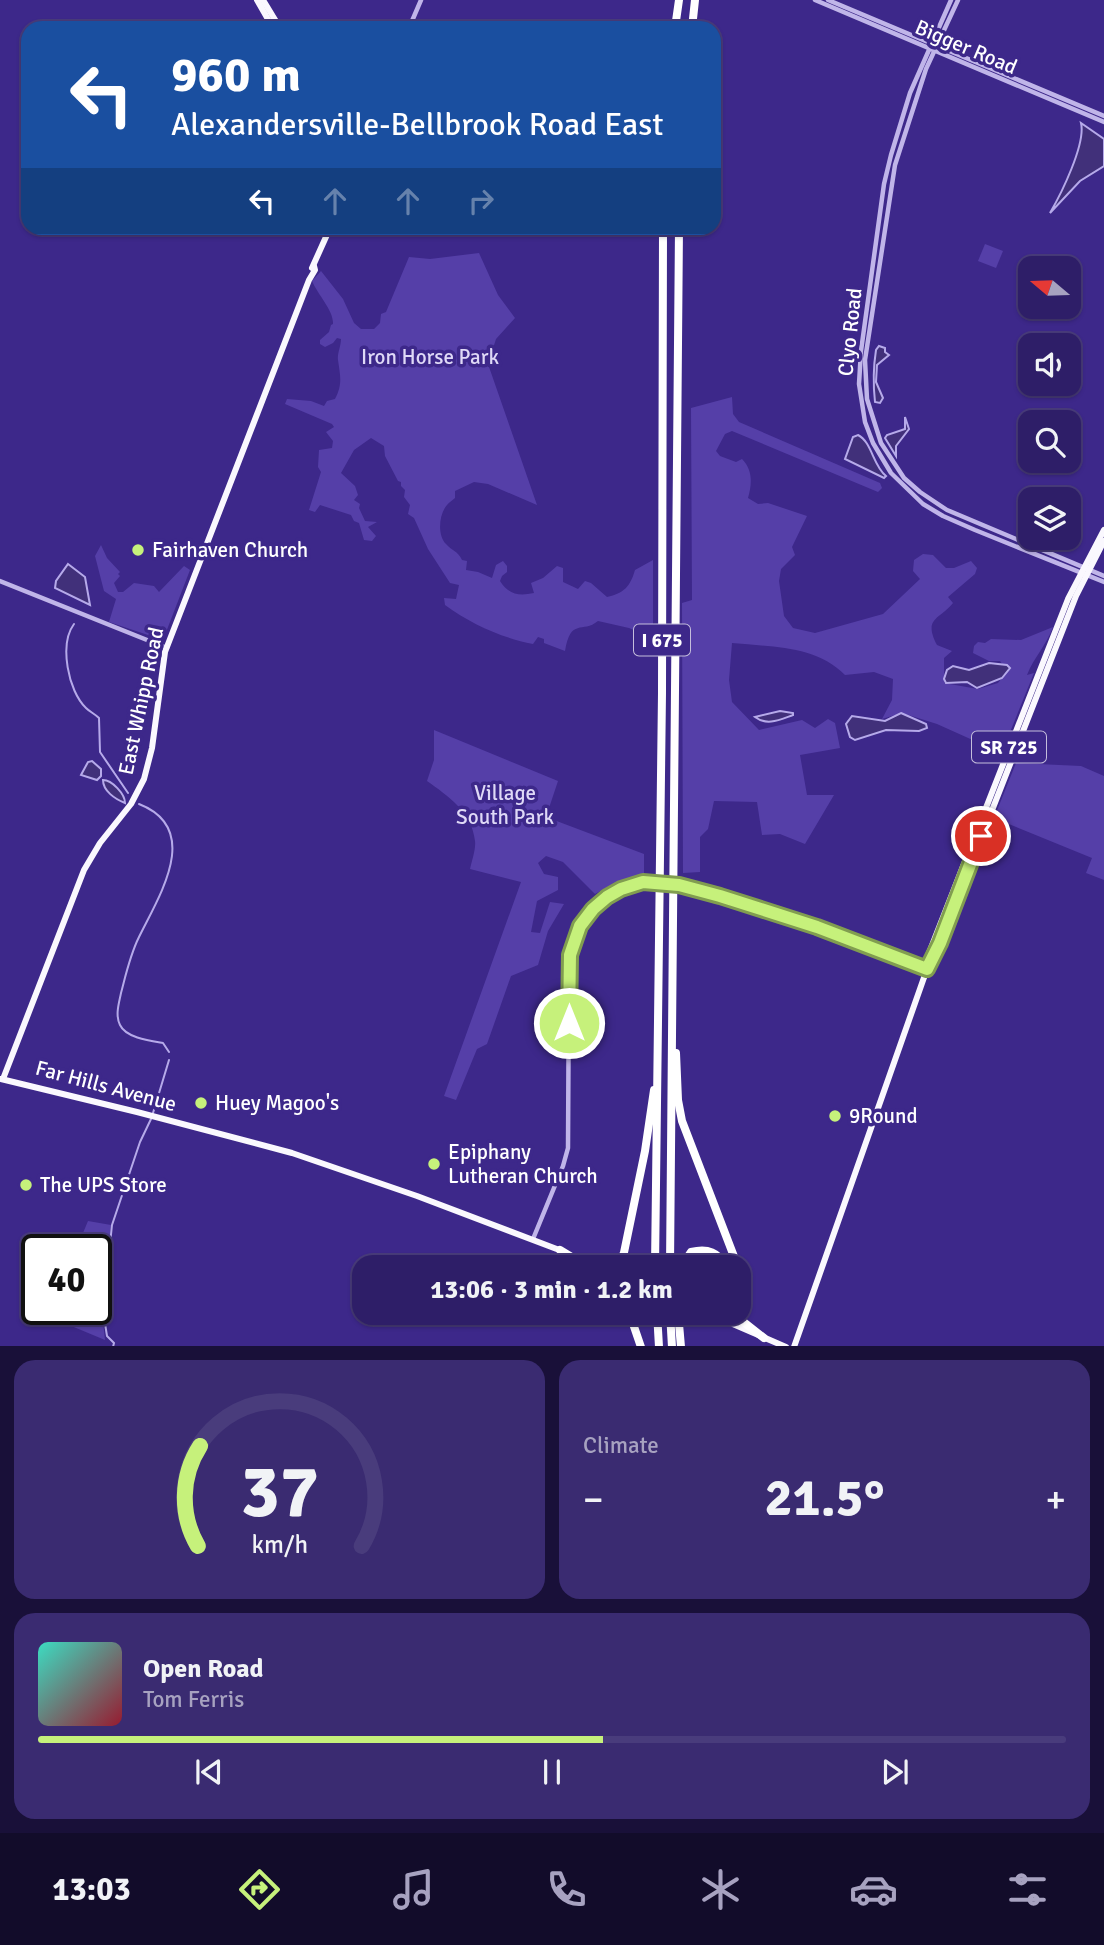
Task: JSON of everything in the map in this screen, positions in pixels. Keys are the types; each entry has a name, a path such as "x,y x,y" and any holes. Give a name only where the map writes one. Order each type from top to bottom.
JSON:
{"highway":[{"path":"676,21 679,0"},
{"path":"693,21 695,0"},
{"name":"I 675","path":"655,1255 663,235"},
{"name":"I 675","path":"670,1255 679,235"},
{"path":"672,953 680,1111 732,1255"},
{"path":"624,1255 658,1074"},
{"path":"560,1250 570,1255"},
{"path":"689,1255 701,1250 713,1251 718,1255"},
{"path":"634,1325 641,1346"},
{"path":"658,1325 659,1346"},
{"path":"671,1325 672,1346"},
{"path":"679,1325 681,1346"},
{"path":"747,1325 764,1338"}],"main road":[{"path":"257,0 269,21"},
{"path":"263,0 276,21"},
{"name":"East Whipp Road","path":"1,1082 84,870 100,843 131,804 144,779 152,748 167,648 309,280 310,271 327,235"},
{"name":"SR 725","path":"794,1346 964,870 1055,641 1104,530"},
{"name":"SR 725","path":"1085,570 1104,541"},
{"name":"Far Hills Avenue","path":"1,1082 152,1116 292,1153 417,1196 560,1250"},
{"path":"738,1325 786,1346"}],"street":[{"path":"412,21 421,0"},
{"name":"Bigger Road","path":"816,0 1104,116"},
{"name":"Bigger Road","path":"828,0 1104,122"},
{"name":"Clyo Road","path":"951,0 932,47 902,138 888,196 865,360 867,398 876,431 890,459 904,478 934,502 947,510 1104,576"},
{"name":"Clyo Road","path":"932,47 958,0"},
{"name":"Clyo Road","path":"1085,570 1104,582"},
{"path":"0,581 167,648"},
{"path":"533,1239 568,1148 569,965 574,941 584,919 601,902 621,889 643,882 660,881 690,887 817,927 927,969"}],"green space":[{"path":"985,244 1003,251 996,268 978,261"},
{"name":"Iron Horse Park","path":"479,253 498,295 515,318 496,339 488,364 537,505 488,484 474,482 455,491 455,498 444,509 440,524 443,540 462,560 467,561 466,570 492,578 496,565 503,561 507,572 500,581 511,592 519,594 534,593 531,583 543,578 557,566 563,568 563,582 578,589 585,581 591,583 607,597 622,591 631,581 635,570 653,560 653,638 629,628 598,621 574,630 567,640 565,651 544,643 544,639 538,637 533,644 498,634 445,605 444,598 456,599 459,585 450,583 428,549 414,518 408,514 410,505 404,497 405,490 385,456 384,446 371,438 354,450 341,473 355,486 358,495 354,500 360,504 365,521 377,522 368,527 376,536 372,541 364,540 359,523 354,521 351,515 320,505 315,512 309,510 321,472 318,467 319,450 332,448 333,441 326,432 334,427 285,404 287,399 311,401 324,406 327,401 335,399 340,384 338,358 341,339 337,338 325,347 320,344 320,340 329,332 333,319 312,281 321,271 343,299 354,323 361,329 374,329 380,323 381,314 386,312 409,257 430,259"},
{"path":"732,397 733,414 739,422 880,483 882,488 878,492 732,431 725,434 716,451 720,456 736,462 742,459 746,463 751,477 748,498 758,504 768,503 807,516 792,547 795,555 781,569 779,581 784,616 793,628 815,633 883,614 920,579 913,571 914,560 923,554 933,555 946,568 954,568 971,561 977,568 975,574 948,597 953,603 932,624 937,645 952,651 944,658 944,683 978,689 998,683 1007,671 1000,661 989,661 973,653 974,646 978,642 985,643 991,639 1021,640 1053,627 1027,675 1034,673 1008,737 986,746 937,724 902,713 882,719 892,700 893,679 874,672 845,675 821,658 792,649 732,643 729,680 732,702 759,730 802,720 815,728 828,719 835,723 840,748 800,755 807,795 834,795 805,844 780,834 762,835 757,802 714,801 708,829 700,837 700,872 683,873 682,603 692,600 691,408"},
{"path":"101,545 107,558 120,572 114,583 118,592 123,592 134,583 154,586 159,592 184,566 190,570 163,640 109,622 116,599 104,591 95,556"},
{"name":"Village South Park","path":"434,730 558,781 546,817 644,854 644,878 611,885 595,894 563,862 546,856 538,863 544,874 558,877 558,890 537,901 531,932 540,933 550,902 564,904 548,931 538,965 511,976 487,1044 477,1049 456,1100 444,1096 521,882 470,869 475,844 469,822 458,806 427,781 434,760"},
{"path":"1016,763 1081,766 1104,776 1104,880 1086,873 1092,858 994,818"},
{"path":"88,1221 111,1225 110,1234 83,1234"},
{"path":"69,1325 103,1325 105,1340"}],"shaded area":[{"path":"1081,123 1104,139 1104,166 1080,181 1050,213 1076,156 1082,132"},
{"path":"879,346 885,348 889,355 877,365 876,382 883,398 880,403 875,402 874,383 874,364"},
{"path":"905,417 909,429 896,446 896,456 885,438 905,429"},
{"path":"858,435 863,438 886,476 884,478 845,459 853,437"},
{"path":"68,564 85,577 90,605 55,588 56,581"},
{"path":"989,663 1007,665 1010,668 1002,678 977,688 967,682 946,683 944,679 947,670 953,666 969,670"},
{"path":"780,711 793,715 769,722 755,717"},
{"path":"901,713 926,724 927,728 919,731 886,730 855,740 850,737 846,724 852,716 885,721"},
{"path":"92,761 101,769 101,776 97,780 81,775 88,762"},
{"path":"103,780 117,788 125,803 110,794"}],"waterway":[{"path":"74,624 69,633 66,655 70,679 80,700 99,718 100,752 128,793"},
{"path":"139,804 158,815 169,830 172,846 165,883 131,958 119,1001 118,1017 120,1025 128,1033 163,1043 169,1052"},
{"path":"153,1113 169,1060"},
{"path":"113,1346 114,1343 107,1336 103,1311 112,1225 140,1142 151,1119"}],"place":[{"name":"Fairhaven Church","path":"138,550"},
{"name":"Huey Magoo's","path":"201,1103"},
{"name":"9Round","path":"835,1116"},
{"name":"Epiphany Lutheran Church","path":"434,1164"},
{"name":"The UPS Store","path":"26,1185"}],"route":[{"path":"569,1023 569,965 574,941 580,926 593,909 621,889 652,881 679,885 817,927 927,969 940,943 981,836"}]}
